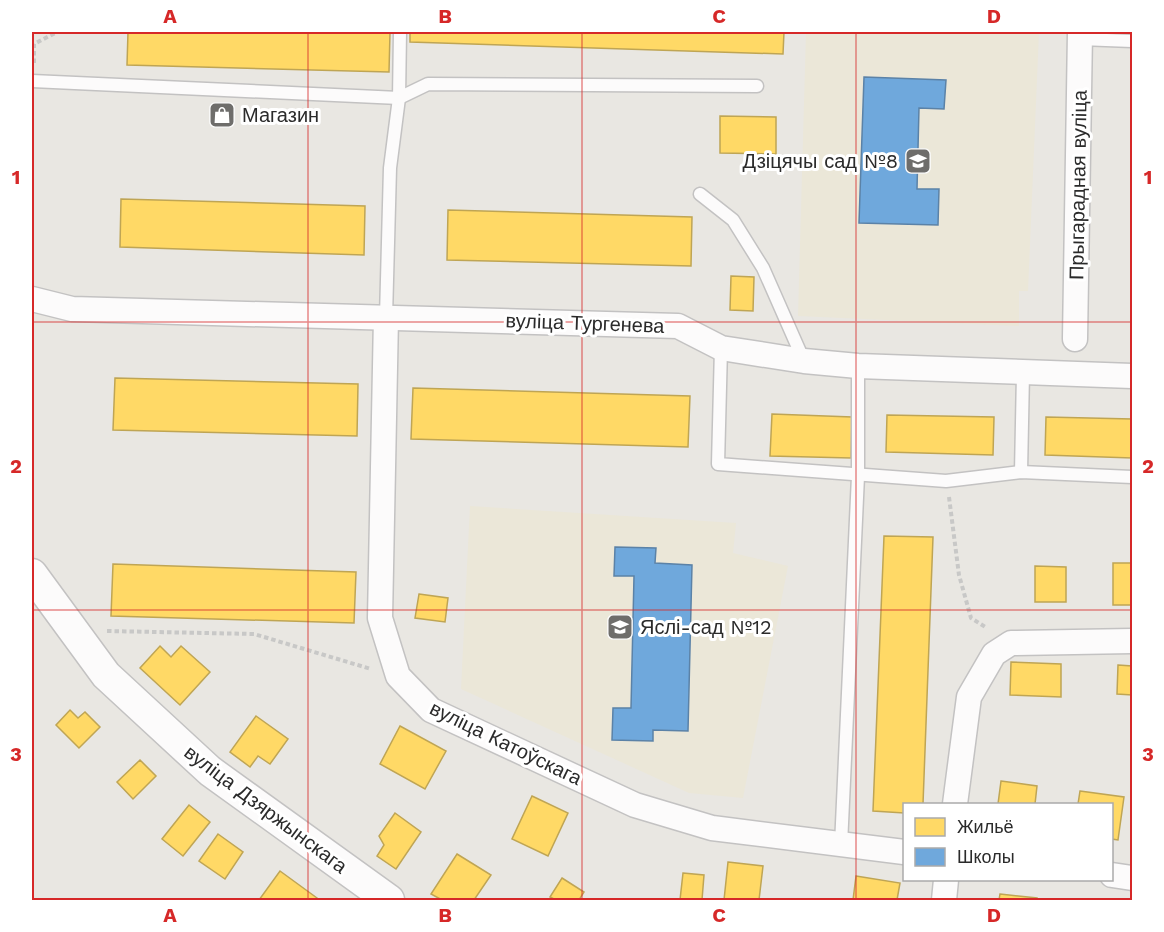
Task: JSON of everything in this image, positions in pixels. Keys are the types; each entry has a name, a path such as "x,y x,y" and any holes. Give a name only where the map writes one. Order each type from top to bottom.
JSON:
{"street":[{"name":"Прыгарадная вуліца","path":"1075,339 1080,35"},
{"name":"вуліца Тургенева","path":"32,299 72,309 678,326 721,348 804,361 858,366 1132,375"},
{"name":"вуліца Катоўскага","path":"386,317 380,618 398,676 431,711 634,805 712,828 903,852"},
{"name":"вуліца Дзяржынскага","path":"32,574 106,675 210,771 389,900"},
{"path":"955,803 969,697 994,654 1011,643 1132,641"},
{"path":"1113,875 1132,878"},
{"path":"944,900 946,881"}],"lane":[{"path":"386,317 390,168 399,98 400,32"},
{"path":"1080,35 1132,41"},
{"path":"32,81 399,98 428,84 758,86"},
{"path":"700,194 733,220 763,268 804,361"},
{"path":"721,348 718,464 946,481 1021,472 1132,477"},
{"path":"841,844 858,476 858,366"},
{"path":"1021,472 1023,373"}],"path":[{"path":"946,481 959,575 971,618 1011,643"},
{"path":"103,631 254,634 398,676"}],"shaded area":[{"name":"Дзіцячы сад №8","path":"806,32 1039,32 1028,291 1019,291 1019,326 798,316"},
{"name":"Яслі-сад №12","path":"470,506 736,523 733,553 788,566 743,798 689,793 461,689"}],"building: Жильё":[{"path":"128,32 390,32 389,72 127,65"},
{"path":"410,32 784,32 783,54 410,42"},
{"path":"720,116 776,117 776,154 720,153"},
{"path":"121,199 365,206 364,255 120,247"},
{"path":"448,210 692,217 691,266 447,260"},
{"path":"731,276 754,277 753,311 730,310"},
{"path":"115,378 358,384 357,436 113,430"},
{"path":"413,388 690,396 688,447 411,439"},
{"path":"772,414 852,417 851,458 770,456"},
{"path":"887,415 994,417 993,455 886,452"},
{"path":"1046,417 1132,419 1132,458 1045,455"},
{"path":"884,536 933,537 923,803 903,803 903,813 873,811"},
{"path":"1113,563 1132,563 1132,605 1113,605"},
{"path":"113,564 356,572 354,623 111,616"},
{"path":"1035,566 1066,567 1066,602 1035,602"},
{"path":"419,594 448,598 445,622 415,618"},
{"path":"160,646 171,657 181,646 210,672 180,705 140,668"},
{"path":"1011,662 1061,664 1061,697 1010,695"},
{"path":"1118,665 1132,666 1132,695 1117,694"},
{"path":"70,710 78,718 85,712 100,727 79,748 56,725"},
{"path":"256,716 288,739 270,764 258,756 250,767 230,752"},
{"path":"400,726 446,751 425,789 380,764"},
{"path":"140,760 156,776 133,799 117,782"},
{"path":"1001,781 1037,786 1035,803 998,803"},
{"path":"1080,791 1124,797 1118,840 1113,839 1113,803 1078,803"},
{"path":"532,796 568,813 548,856 512,839"},
{"path":"189,805 210,822 183,856 162,839"},
{"path":"395,813 421,832 396,869 377,856 384,845 379,836"},
{"path":"218,834 243,852 225,879 199,861"},
{"path":"457,854 491,875 474,900 442,900 431,894"},
{"path":"728,862 763,866 759,900 724,900"},
{"path":"280,871 317,898 315,900 259,900"},
{"path":"683,873 704,875 702,900 680,900"},
{"path":"856,876 900,883 897,900 853,900"},
{"path":"562,878 584,892 579,900 556,900 550,897"},
{"path":"1000,894 1037,898 1037,900 999,900"}],"building: Школы":[{"path":"864,77 946,80 944,109 919,108 917,189 939,189 938,225 859,223"},
{"path":"615,547 656,548 655,563 692,565 688,731 653,730 653,741 612,740 613,708 631,708 634,576 614,576"}],"place":[{"name":"Магазин","path":"222,115"},
{"name":"Дзіцячы сад №8","path":"918,161"},
{"name":"Яслі-сад №12","path":"620,627"}]}
